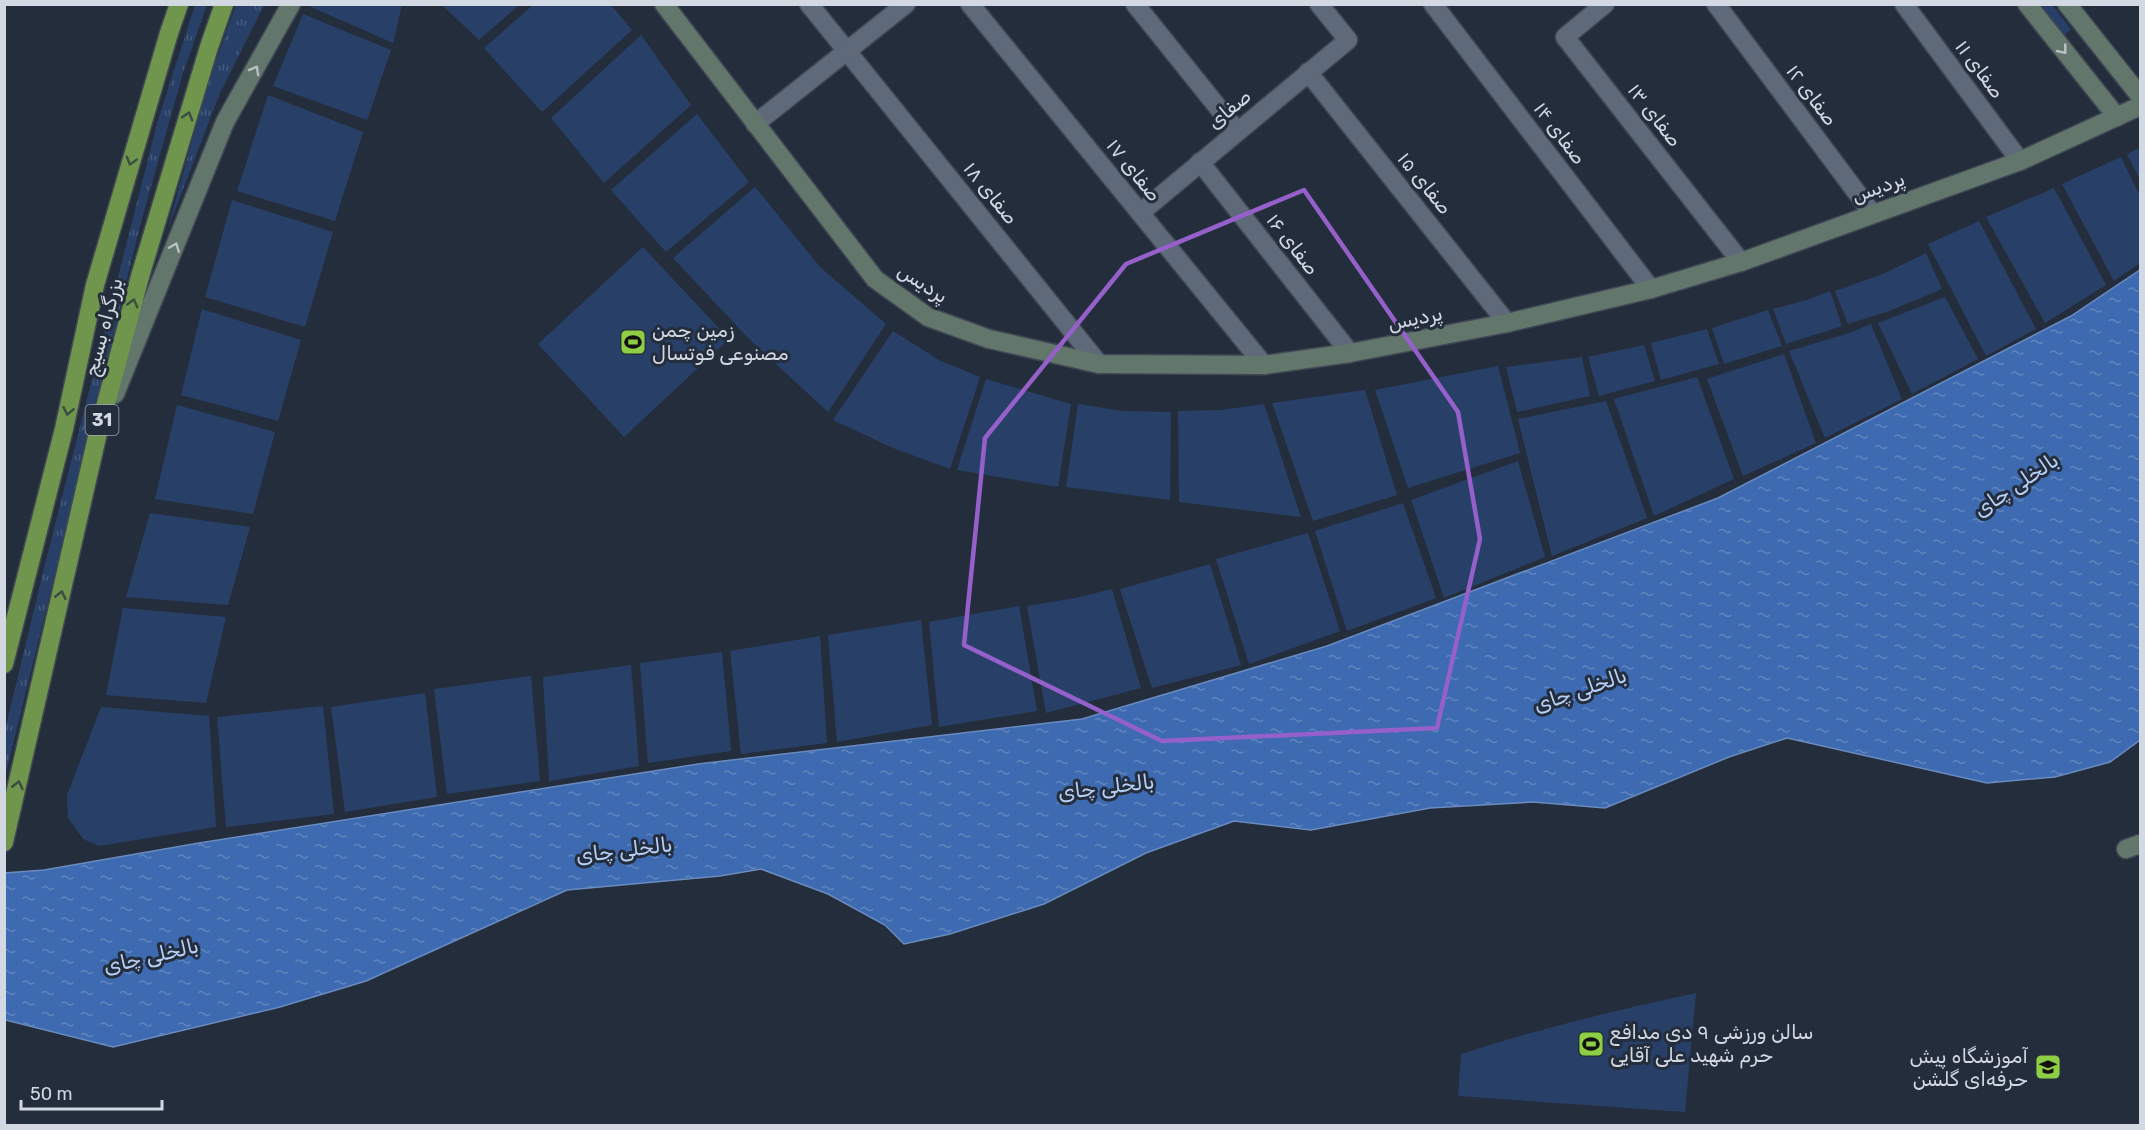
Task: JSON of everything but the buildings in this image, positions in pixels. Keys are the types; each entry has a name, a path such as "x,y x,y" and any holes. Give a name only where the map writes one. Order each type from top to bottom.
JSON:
{"highway":[{"name":"بزرگراه بسیج","path":"4,664 64,429 95,285 179,4"},
{"name":"بزرگراه بسیج","path":"4,842 97,437 144,262 224,4"}],"street":[{"path":"97,437 225,122 291,4"},
{"name":"پردیس","path":"664,4 875,279 928,317 989,339 1099,364 1264,365 1350,354 1507,323 1651,288 1741,262 2020,160 2140,106"},
{"name":"صفای ۱۸","path":"809,4 1099,364"},
{"path":"755,124 906,4"},
{"name":"صفای ۱۷","path":"970,4 1264,365"},
{"path":"1135,4 1237,131"},
{"name":"صفای ۱۴","path":"1433,4 1651,288"},
{"name":"صفای ۱۲","path":"1716,4 1872,213"},
{"name":"صفای ۱۱","path":"1904,4 2020,160"},
{"path":"2027,4 2117,117"},
{"path":"2067,4 2140,96"},
{"name":"صفای ۱۳","path":"1604,5 1565,37 1741,262"},
{"name":"صفای","path":"1140,213 1348,40 1329,8"},
{"name":"صفای ۱۵","path":"1308,72 1507,323"},
{"name":"صفای ۱۶","path":"1200,162 1350,354"}],"highlighted area":[{"path":"1304,190 1458,412 1480,539 1437,728 1162,741 964,645 985,438 1126,264"}],"green space":[{"path":"310,4 402,5 393,43 309,6"},
{"path":"195,5 207,5 183,73 140,226 5,777 5,730 43,572 158,120"},
{"path":"236,5 264,5 220,93 167,231 210,77"},
{"path":"442,5 519,5 479,40"},
{"path":"533,5 611,5 632,30 542,112 484,48"},
{"path":"2041,5 2052,5 2071,29 2065,35"},
{"path":"303,14 391,50 367,120 273,86"},
{"path":"641,35 691,105 604,183 551,118"},
{"path":"268,95 363,132 335,221 237,191"},
{"path":"697,114 749,182 666,252 611,190"},
{"path":"2140,148 2140,180 2127,154"},
{"path":"2121,157 2140,196 2140,263 2114,281 2062,184"},
{"path":"755,187 820,267 886,324 828,412 747,337 673,258"},
{"path":"2054,188 2106,285 2045,323 1986,217"},
{"path":"232,200 333,232 305,327 205,297"},
{"path":"1979,221 2036,329 1986,356 1928,244"},
{"name":"زمین چمن مصنوعی فوتسال","path":"643,247 729,339 624,437 538,344"},
{"path":"1926,253 1942,289 1889,311 1848,324 1835,291 1883,274"},
{"path":"1830,291 1842,326 1786,344 1773,309"},
{"path":"1945,297 1978,359 1912,394 1878,323"},
{"path":"202,309 301,340 278,421 181,395"},
{"path":"1768,310 1782,346 1724,364 1712,328"},
{"path":"1871,324 1902,399 1825,438 1789,351"},
{"path":"1707,329 1719,364 1661,380 1651,343"},
{"path":"893,331 939,360 980,377 950,469 893,448 833,420"},
{"path":"1644,345 1655,381 1599,396 1588,357"},
{"path":"1784,354 1816,443 1743,476 1707,379"},
{"path":"1582,357 1590,396 1517,412 1506,367"},
{"path":"1498,366 1520,453 1408,488 1375,390"},
{"path":"1697,377 1734,479 1654,516 1614,399"},
{"path":"986,379 1071,404 1058,487 957,470"},
{"path":"1365,390 1397,495 1313,521 1272,403"},
{"path":"1606,401 1647,518 1552,556 1518,419"},
{"path":"1078,404 1123,411 1171,412 1170,500 1066,487"},
{"path":"1264,404 1301,517 1179,502 1178,411 1221,410"},
{"path":"177,405 275,432 253,514 155,499"},
{"path":"1518,461 1545,557 1444,598 1411,500"},
{"path":"1403,503 1436,598 1347,631 1315,531"},
{"path":"150,513 250,527 228,605 126,597"},
{"path":"1308,533 1340,631 1249,664 1216,559"},
{"path":"1210,564 1241,665 1152,688 1120,589"},
{"path":"1112,589 1141,688 1046,713 1027,606"},
{"path":"1019,606 1037,711 939,727 929,622"},
{"path":"123,608 226,617 206,703 106,695"},
{"path":"921,620 932,725 837,742 828,635"},
{"path":"820,636 827,743 741,754 730,651"},
{"path":"722,652 731,751 648,763 640,663"},
{"path":"631,665 639,766 549,781 543,677"},
{"path":"531,676 540,781 447,794 434,689"},
{"path":"425,693 437,797 345,812 331,707"},
{"path":"323,706 334,814 226,827 217,717"},
{"path":"101,707 209,716 216,827 99,846 83,839 68,818 67,795"},
{"name":"سالن ورزشی ۹ دی مدافع حرم شهید علی آقایی","path":"1696,993 1685,1112 1458,1096 1461,1054 1577,1020"}],"water":[{"name":"بالخلی چای","path":"2140,270 2140,740 2110,762 2055,777 1987,783 1787,738 1729,757 1605,808 1533,802 1430,808 1311,830 1234,821 1146,853 1044,904 950,934 904,944 885,925 828,894 761,869 720,876 567,890 366,981 280,1007 113,1047 5,1020 5,873 44,870 199,843 698,764 1082,719 1327,646 1718,498 2071,316"}],"place":[{"name":"زمین چمن مصنوعی فوتسال","path":"633,342"},
{"name":"سالن ورزشی ۹ دی مدافع حرم شهید علی آقایی","path":"1591,1044"},
{"name":"آموزشگاه پیش حرفه‌ای گلشن","path":"2048,1067"}]}
